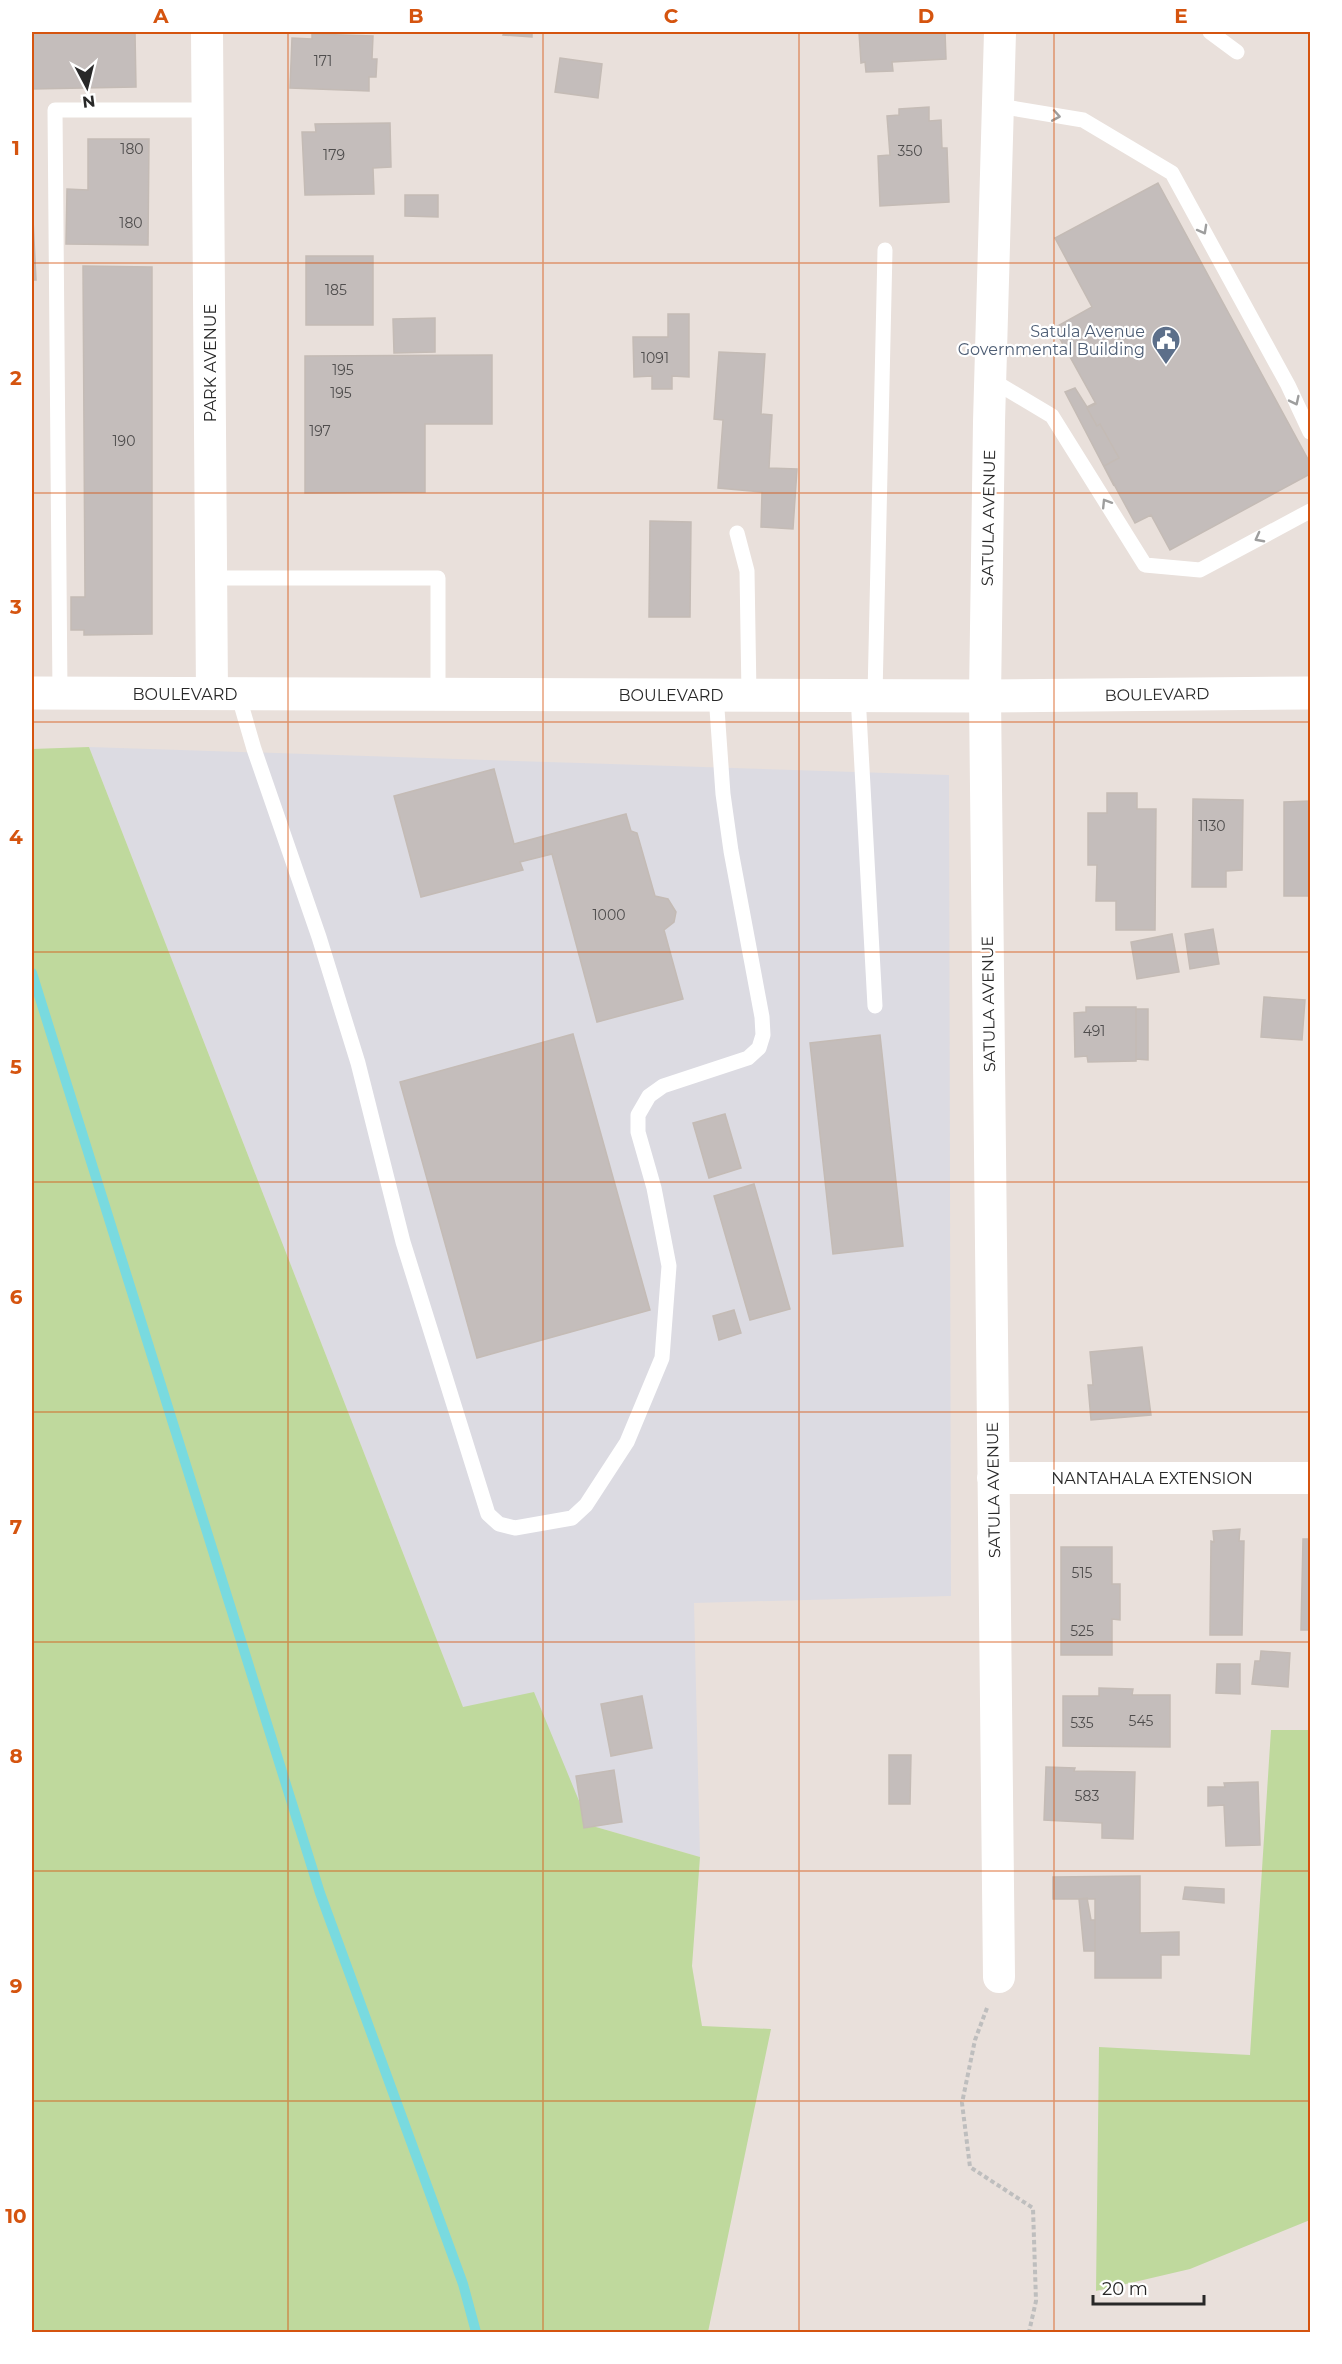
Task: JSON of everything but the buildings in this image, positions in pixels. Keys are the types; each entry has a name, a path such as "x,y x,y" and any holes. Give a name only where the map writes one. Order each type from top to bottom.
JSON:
{"street":[{"name":"PARK AVENUE","path":"207,32 212,578 225,694"},
{"name":"SATULA AVENUE","path":"999,1977 985,696 990,379 1000,32"},
{"name":"BOULEVARD","path":"46,693 985,696 1311,693"},
{"name":"NANTAHALA EXTENSION","path":"993,1478 1311,1478"}],"lane":[{"path":"1210,32 1237,52"},
{"path":"999,106 1083,120 1172,173 1288,385 1311,432"},
{"path":"46,693 55,110 208,110"},
{"path":"875,1006 866,695 885,250"},
{"path":"990,379 1052,417 1145,565 1200,570 1311,511"},
{"path":"737,533 747,570 749,695"},
{"path":"212,578 438,578 438,694"},
{"path":"225,694 254,749 319,937 358,1063 403,1242 488,1514 499,1524 515,1528 572,1518 586,1505 627,1442 662,1358 669,1266 654,1188 636,1121 642,1105 649,1096 663,1086 748,1058 759,1048 762,1017 731,851 723,794 716,695"}],"path":[{"path":"999,1977 975,2040 962,2103 970,2167 1033,2208 1036,2301 1029,2332"}],"shaded area":[{"path":"89,747 949,775 951,1596 694,1603 700,1857 589,1825 463,1707"}],"green space":[{"path":"89,747 463,1707 534,1692 589,1825 700,1857 692,1966 702,2026 771,2029 708,2332 32,2332 32,749"},
{"path":"1271,1730 1310,1730 1310,2220 1190,2269 1096,2291 1099,2047 1250,2055"}],"waterway":[{"path":"32,973 320,1893 463,2284 476,2332"}],"place":[{"name":"Satula Avenue Governmental Building","path":"1166,366"}]}
